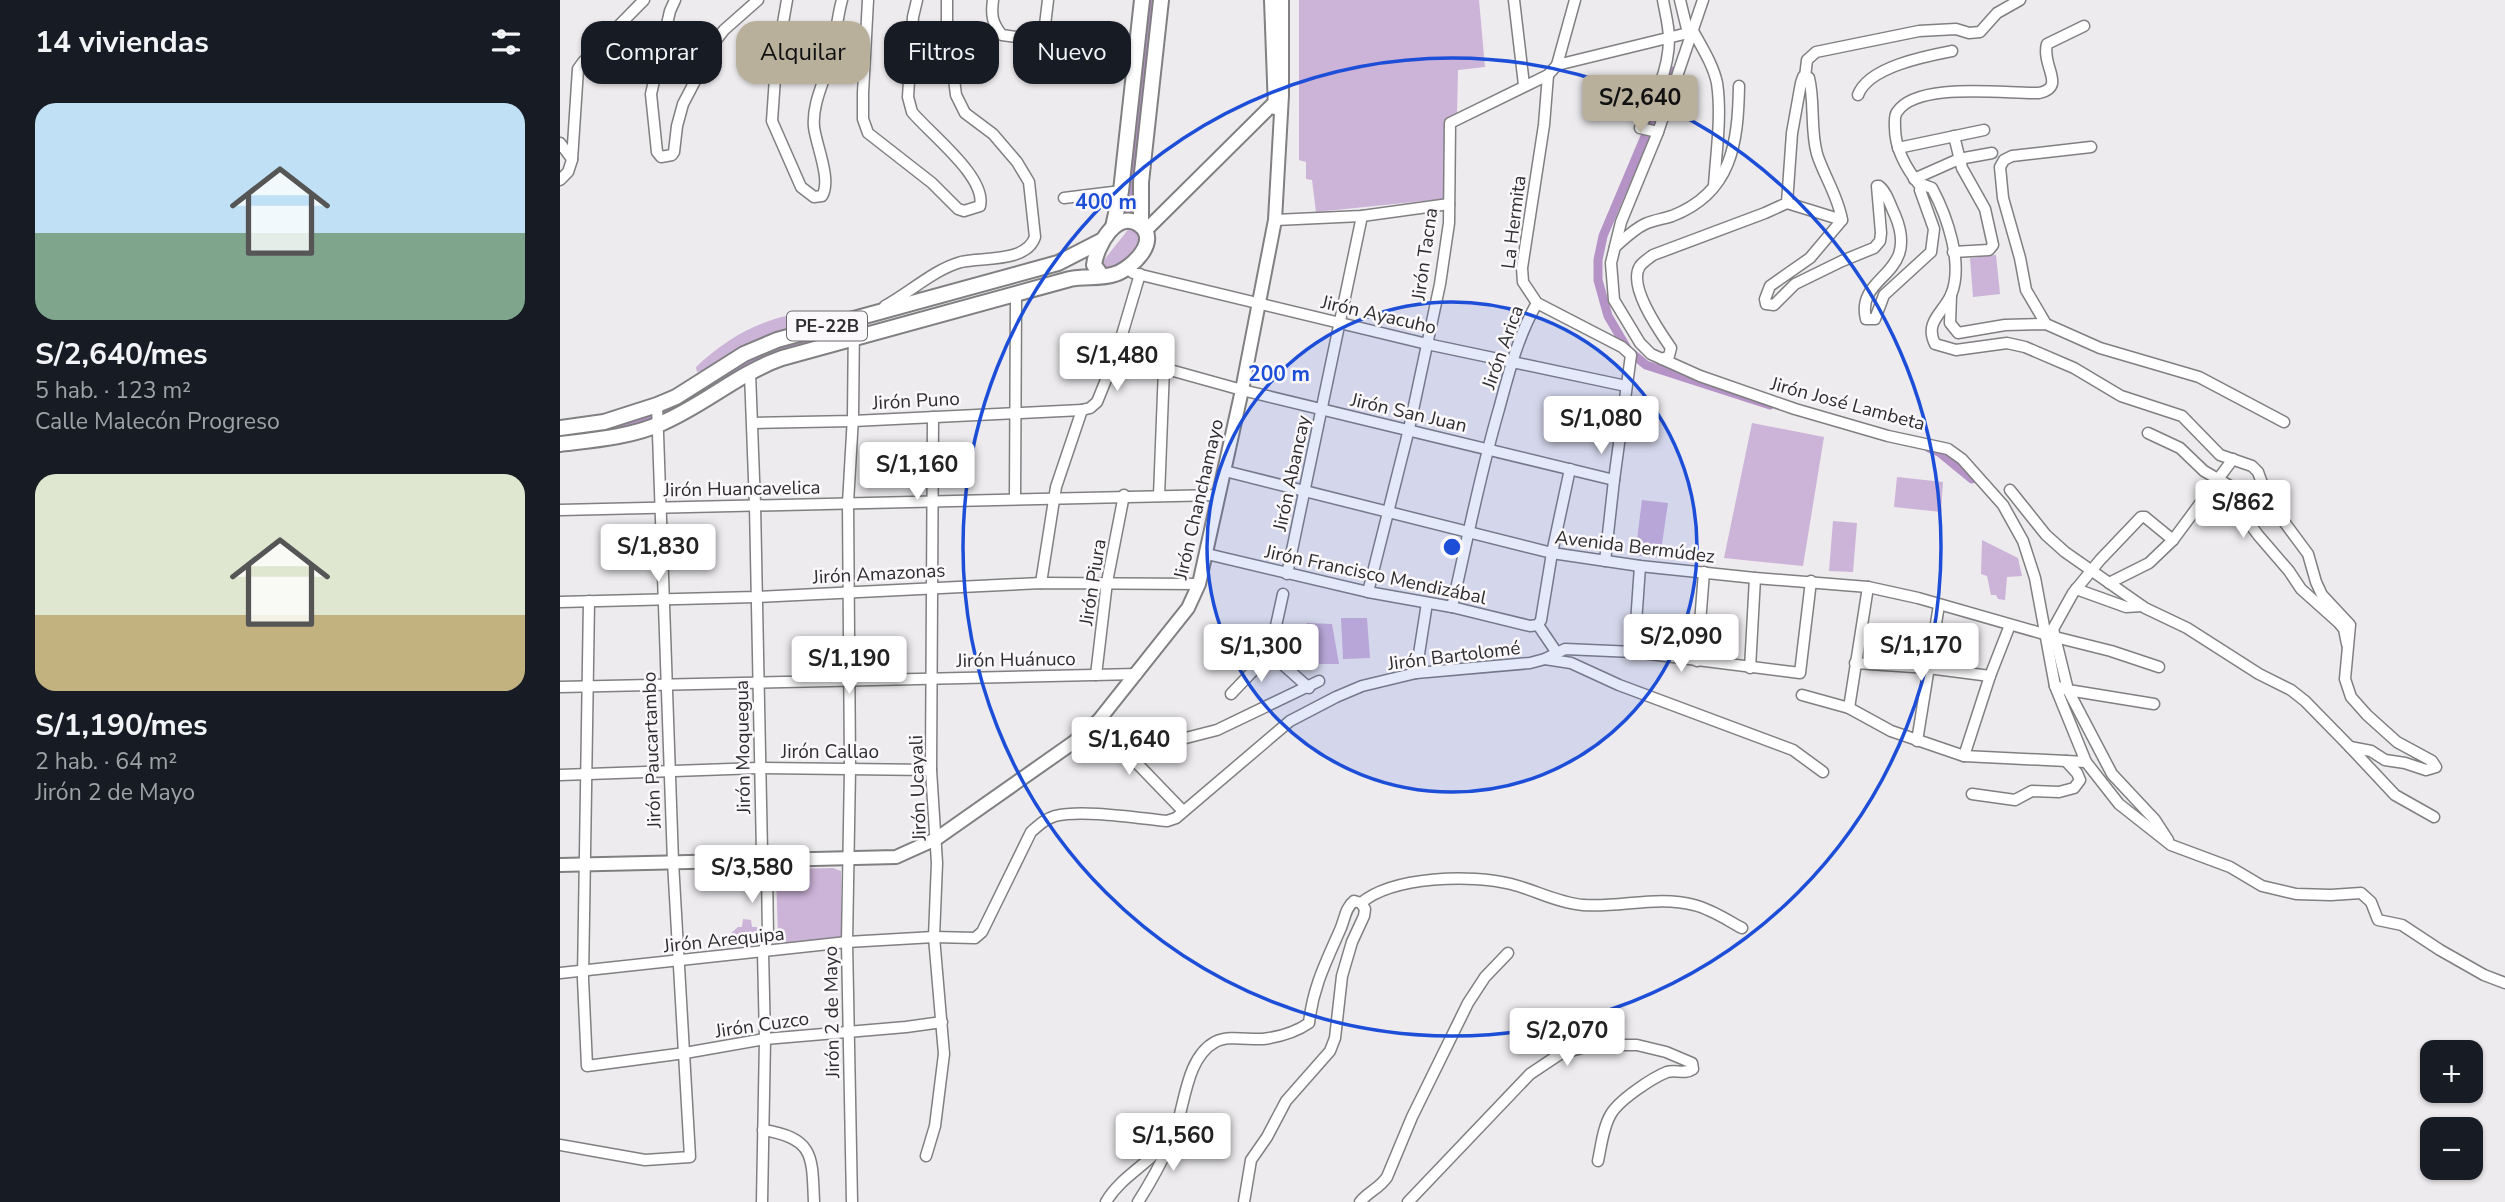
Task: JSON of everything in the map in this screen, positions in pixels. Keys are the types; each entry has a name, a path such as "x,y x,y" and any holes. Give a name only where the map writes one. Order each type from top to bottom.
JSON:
{"highway":[{"name":"PE-22B","path":"560,443 623,435 658,415 676,397 760,346 1058,263 1101,241 1113,227 1121,191 1142,0"},
{"path":"1134,271 1145,246 1141,182 1161,0"},
{"path":"1113,227 1133,221 1143,228"},
{"path":"1101,241 1094,265 1102,275"},
{"name":"PE-22B","path":"560,428 684,412 750,373 782,358 1070,279 1134,271"}],"main road":[{"name":"Jirón Chanchamayo","path":"560,865 896,857 936,839 1074,742 1099,720 1188,608 1199,584 1207,554 1275,220 1280,132 1277,2"},
{"path":"1143,228 1278,99"}],"street":[{"path":"560,180 568,172 572,160 578,69 644,0"},
{"path":"675,0 670,11 651,94 657,152 666,157 674,152 683,104 718,39 724,30 758,0"},
{"path":"787,0 776,63 772,121 801,187 814,197 822,196 826,189 814,120 830,63 842,0"},
{"path":"868,0 863,93 863,118 868,133 932,183 958,209 964,211 980,206 981,199 975,184 959,160 912,112 908,97 913,17 917,0"},
{"path":"869,314 951,265 1023,252 1035,237 1029,182 1017,162 993,134 965,113 956,95 947,23 947,0"},
{"path":"993,0 991,13 994,25 1002,35 1031,39 1040,36 1045,25 1048,0"},
{"path":"1514,0 1524,85 1548,75 1557,65 1575,0"},
{"path":"1662,0 1680,34 1713,68 1717,83 1718,112 1714,186"},
{"path":"1649,130 1680,34 1680,0"},
{"path":"1649,130 1666,63 1680,34 1703,0"},
{"path":"1787,202 1801,82 1805,76 1807,60 1816,52 1919,31 1956,29 1980,32 1997,13 2020,0"},
{"path":"1842,220 1810,258 1770,286 1766,304 1774,305 1795,284 1874,248 1880,241 1881,233 1881,215 1876,191 1879,186 1885,191 1899,225 1901,242 1899,258 1869,291 1865,300 1866,318 1875,319 1884,295 1931,252 1934,229 1931,214 1898,148 1895,132 1897,112 1910,100 1934,93 2047,91 2052,86 2053,79 2045,58 2047,44 2084,26"},
{"path":"1557,65 1680,34"},
{"path":"1858,95 1862,86 1895,66 1952,51"},
{"name":"La Hermita","path":"1537,303 1523,282 1522,268 1544,125 1548,75"},
{"path":"1805,76 1810,81 1812,126 1817,154 1842,220"},
{"name":"Jirón Tacna","path":"1368,592 1409,429 1440,284 1449,223 1450,123 1524,85"},
{"path":"1615,247 1646,224 1697,204 1714,186 1730,163 1735,143 1738,86"},
{"name":"Jirón José Lambeta","path":"1649,130 1611,263 1614,300 1640,343 1651,354 1700,376 1795,409 1888,436 1948,449 1962,459 2003,505 2023,541 2051,633"},
{"path":"1898,148 1984,130"},
{"path":"1953,252 1989,250 1993,245 1985,209 1959,159 1954,136"},
{"path":"560,143 572,160"},
{"path":"2046,324 2026,290 2003,198 2000,167 2004,160 2012,156 2091,147"},
{"path":"1917,183 1959,159 1992,153"},
{"path":"1917,183 1932,188 1952,233 1950,323 1958,333 2005,325 2046,324 2109,352 2199,377 2284,422"},
{"path":"1063,198 1121,191"},
{"path":"1662,359 1669,356 1671,348 1654,325 1639,287 1638,272 1641,265 1653,254 1765,213 1787,202 1842,220"},
{"path":"1275,220 1362,216 1449,204"},
{"name":"Jirón Abancay","path":"1287,573 1362,216"},
{"path":"1041,583 1056,487 1082,410 1097,402 1116,355 1134,271"},
{"name":"Jirón Ayacuho","path":"1134,271 1427,344 1626,386"},
{"path":"1951,294 1931,326 1931,337 1935,344 1942,348 1956,349 2007,343 2025,347 2074,368 2120,396 2182,416 2220,455 2252,466 2262,477 2268,500 2308,554 2322,595 2350,625 2345,679 2351,697 2397,742 2432,761 2436,767 2426,770 2385,760 2371,751 2350,747"},
{"path":"1015,499 1016,295"},
{"path":"1537,303 1622,347 1632,355 1605,562"},
{"name":"Jirón Arica","path":"1452,607 1511,362 1527,320 1537,303"},
{"name":"Jirón 2 de Mayo","path":"852,1202 847,942 850,768 848,503 853,421 854,318"},
{"name":"Jirón San Juan","path":"1116,355 1242,390 1614,480"},
{"path":"1159,496 1164,368"},
{"name":"Jirón Moquegua","path":"750,373 759,768 762,859 767,871 768,938 763,952 765,1039 762,1202"},
{"name":"Jirón Puno","path":"753,423 1082,410"},
{"name":"Jirón Paucartambo","path":"560,1145 645,1160 690,1157 673,862 658,415"},
{"name":"Jirón Ucayali","path":"926,1156 934,1126 944,1054 934,937 936,839 931,770 933,416"},
{"path":"2148,433 2180,449 2204,471 2237,490 2244,516 2301,589 2344,629 2348,646"},
{"path":"2109,583 2149,563 2173,540 2233,459"},
{"path":"1570,469 1538,625 1556,653 1565,649 1634,652 1800,673 1811,581"},
{"name":"Avenida Bermúdez","path":"1225,471 1552,553 1640,566 1868,587 2010,625 2051,633 2159,667"},
{"path":"2010,490 2046,535 2065,552 2143,606 2187,628 2259,674 2291,690 2395,794 2434,817"},
{"name":"Jirón Huancavelica","path":"560,510 1124,495 1219,495"},
{"name":"Jirón Piura","path":"1096,675 1107,582 1124,495"},
{"path":"2173,540 2143,516 2112,546 2076,589 2051,633 2055,686 2086,762 2119,804 2171,845 2230,867 2262,886 2277,891 2331,895 2361,893 2371,902 2378,920 2402,925 2484,975 2505,983"},
{"name":"Jirón Francisco Mendizábal","path":"1207,554 1368,592 1452,607 1530,626 1538,625"},
{"path":"1634,652 1640,566"},
{"path":"1697,661 1704,572"},
{"path":"1750,668 1755,578"},
{"name":"Jirón Amazonas","path":"560,602 757,597 1041,583 1199,584"},
{"path":"1849,708 1868,587"},
{"path":"2076,589 2126,607 2143,606"},
{"path":"1231,694 1270,653 1283,594"},
{"path":"583,971 589,601"},
{"path":"1416,673 1427,603"},
{"path":"1917,741 1939,605"},
{"path":"1964,756 2010,625"},
{"path":"2051,633 2068,690 2108,768 2127,793 2155,820 2171,845"},
{"path":"1270,653 1309,688"},
{"name":"Jirón Bartolomé","path":"979,936 1031,832 1043,821 1069,813 1167,821 1176,818 1290,721 1362,686 1416,673 1530,663 1556,653"},
{"name":"Jirón Bartolomé","path":"1545,659 1571,663 1619,685 1793,750 1823,772"},
{"path":"1855,663 1990,676"},
{"name":"Jirón Huánuco","path":"560,687 1137,674"},
{"path":"1127,753 1217,730 1319,681"},
{"path":"2055,686 2154,704"},
{"path":"1802,695 1849,708 1891,731 1964,756 2086,762"},
{"path":"1099,720 1183,811"},
{"path":"1972,794 2015,800 2032,791 2059,792 2074,788 2080,780 2079,776 2066,761"},
{"name":"Jirón Callao","path":"560,775 759,768 931,770"},
{"path":"1361,903 1378,891 1463,877 1510,884 1581,905 1678,902 1697,905 1742,928"},
{"path":"1138,1202 1177,1128 1185,1091 1197,1061 1211,1045 1226,1039 1262,1039 1282,1035 1309,1023 1317,981 1348,905 1354,901 1361,903 1365,909 1364,916 1352,942 1342,976 1335,1038 1330,1051 1286,1101 1272,1129 1251,1160 1244,1202"},
{"name":"Jirón Arequipa","path":"560,973 847,942 934,937 969,939 979,936"},
{"path":"1360,1202 1387,1177 1412,1117 1471,996 1508,953"},
{"name":"Jirón Cuzco","path":"583,971 587,1066 765,1039 906,1027 942,1021"},
{"path":"1408,1202 1530,1074 1560,1054 1592,1045 1637,1045 1666,1052 1692,1063 1693,1069 1688,1072 1671,1070 1651,1079 1611,1113 1598,1161"},
{"path":"1106,1202 1119,1184 1146,1164 1177,1128"},
{"path":"763,1130 781,1133 806,1148 812,1162 814,1202"}],"shaded area":[{"path":"1299,0 1479,0 1485,67 1458,70 1457,113 1445,119 1443,199 1316,212 1312,180 1306,179 1306,162 1299,160"},
{"path":"1131,226 1138,229 1135,248 1120,263 1104,271 1100,265"},
{"path":"1996,255 2000,294 1973,297 1970,258"},
{"path":"820,311 827,314 828,318 824,321 754,341 710,368 697,372 696,367 710,355 753,327 785,316"},
{"path":"1752,423 1824,437 1803,566 1724,558"},
{"path":"1897,477 1943,482 1941,512 1894,507"},
{"path":"1642,500 1668,503 1660,558 1635,555"},
{"path":"1833,521 1857,523 1853,572 1829,571"},
{"path":"1982,540 2018,558 2022,576 2007,577 2005,600 1991,595 1987,576 1981,574"},
{"path":"1341,618 1367,618 1370,658 1343,659"},
{"path":"1307,623 1332,624 1339,664 1309,664"},
{"path":"833,868 841,871 841,936 833,940 783,944 778,940 776,869"},
{"path":"743,919 751,920 752,927 762,927 763,942 716,946 720,935 729,935 742,927"}],"waterway":[{"path":"1126,209 1134,168 1152,0"},
{"path":"1669,69 1665,89 1603,236 1598,260 1598,280 1608,316 1628,350 1646,365 1770,405"},
{"path":"560,435 608,429 644,420 674,407 763,354 841,332"},
{"path":"1929,448 1939,452 1972,479"}]}
